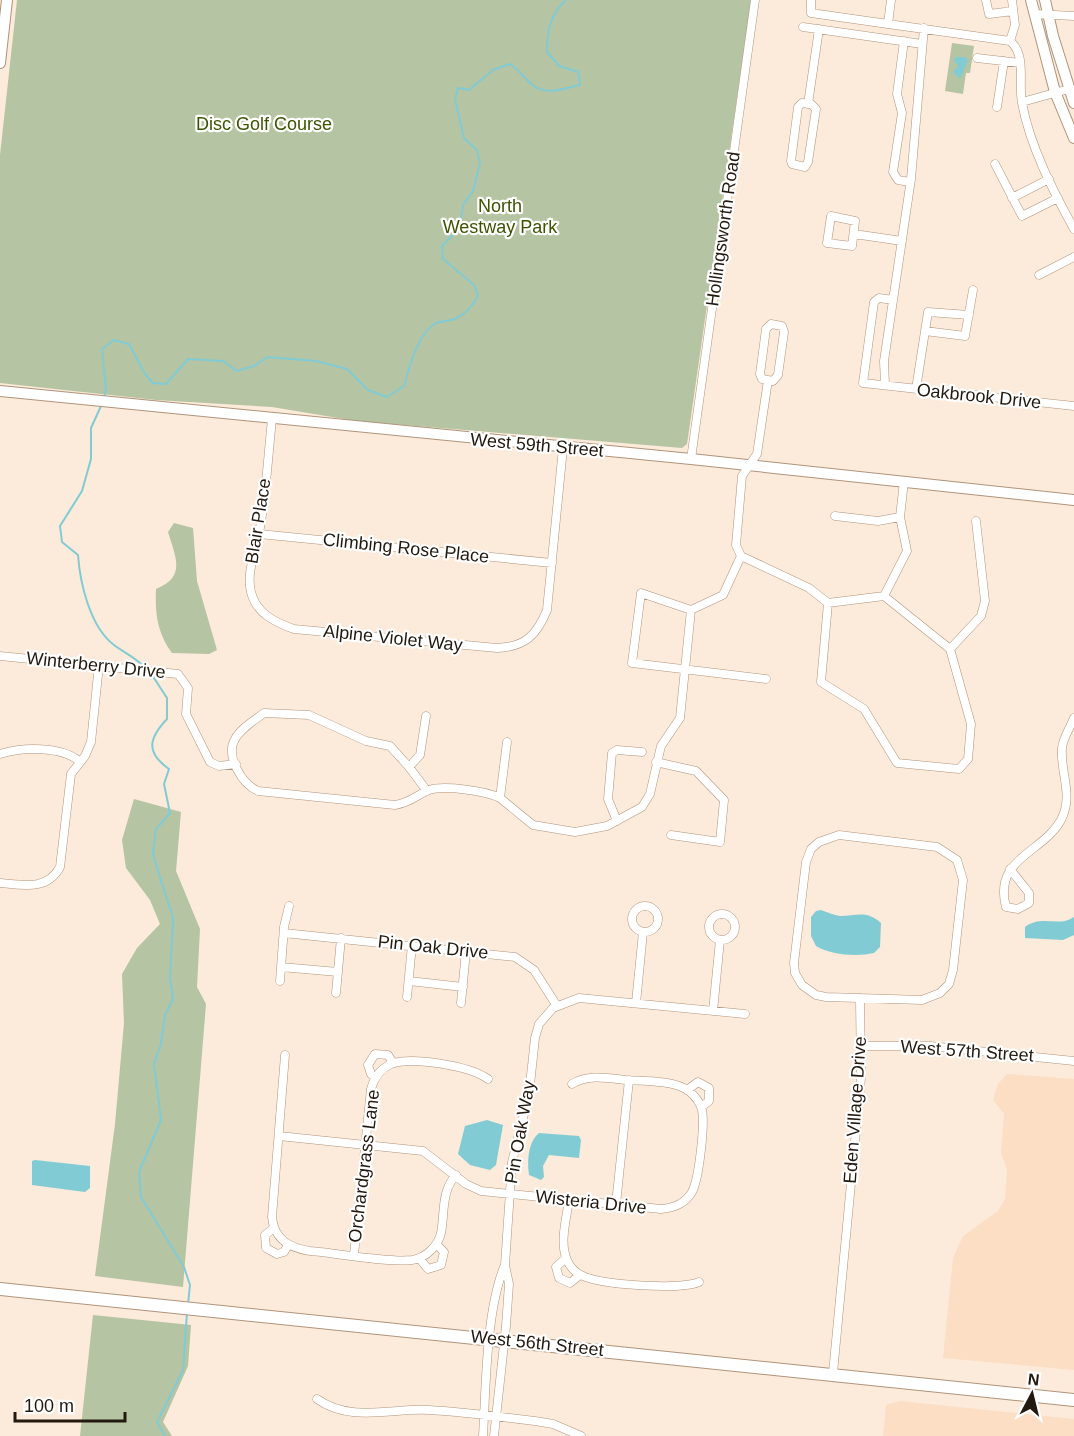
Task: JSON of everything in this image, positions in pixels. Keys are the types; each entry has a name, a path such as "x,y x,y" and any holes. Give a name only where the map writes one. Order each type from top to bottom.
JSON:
{"main road":[{"name":"West 56th Street","path":"0,1289 833,1373 1074,1400"}],"street":[{"path":"0,63 7,0"},
{"name":"Hollingsworth Road","path":"691,459 755,0"},
{"path":"811,0 811,13 1010,41 1017,48 1020,63 1022,102 1049,179 1074,229"},
{"path":"888,24 891,0"},
{"path":"986,0 989,14 1013,11"},
{"path":"1010,41 1015,25 1012,0"},
{"path":"1031,0 1055,92 1074,138"},
{"path":"1045,0 1074,103"},
{"path":"1034,14 1074,16"},
{"path":"803,27 922,44"},
{"path":"893,300 879,298 874,301 863,381 885,385 884,361 902,241 910,182 924,28"},
{"path":"808,104 819,29"},
{"path":"904,41 897,94 902,113 893,172 898,180 910,182"},
{"path":"977,58 1020,63"},
{"path":"997,107 1004,61"},
{"path":"1022,102 1069,89"},
{"path":"808,104 816,109 808,163 805,167 792,164 791,161 798,107 808,104"},
{"path":"995,164 1023,216 1058,198"},
{"path":"1012,198 1049,179"},
{"path":"829,218 855,220 854,234 853,244 849,247 827,243 829,218"},
{"path":"854,234 902,241"},
{"path":"1039,274 1074,257"},
{"path":"925,331 962,337 966,334 973,290"},
{"path":"916,389 928,313 931,310 969,315"},
{"path":"769,325 779,325 784,332 778,375 773,381 768,380 762,379 760,374 766,329 769,325"},
{"path":"768,380 757,454 742,478 735,545 741,556 809,588 828,603 884,596 950,649 971,724 968,759 958,769 897,763 864,709 821,682 828,603"},
{"name":"Oakbrook Drive","path":"885,385 1074,406"},
{"name":"West 59th Street","path":"0,391 691,459 1074,500"},
{"name":"Blair Place","path":"267,618 251,593 249,578 259,534 272,419"},
{"path":"552,562 563,448"},
{"path":"884,596 907,552 900,517 904,481"},
{"path":"834,516 873,520 900,517"},
{"path":"950,649 981,616 986,601 976,521"},
{"name":"Climbing Rose Place","path":"259,534 552,562"},
{"path":"741,556 723,595 691,610 641,593 633,663 766,678"},
{"name":"Alpine Violet Way","path":"267,618 294,629 497,648 522,645 537,631 547,610 552,562"},
{"path":"427,791 388,745 366,741 309,715 264,712 236,737 232,748 243,782 268,794 394,805 411,801 427,791 438,789 480,792 500,798 532,824 586,832 638,811 646,802 661,746 680,718 691,610"},
{"name":"Winterberry Drive","path":"0,656 99,665 181,676 188,688 186,714 210,762 219,765 236,764"},
{"path":"0,883 39,885 52,878 60,867 71,778 91,742 99,665"},
{"path":"409,767 420,755 426,716"},
{"path":"1010,869 1029,893 1029,903 1018,909 1005,907 1003,896 1010,869 1053,830 1064,816 1068,792 1062,749 1074,718"},
{"path":"500,798 507,742"},
{"path":"0,747 69,754 80,761"},
{"path":"0,754 17,748"},
{"path":"616,821 608,799 612,753 617,750 642,752"},
{"path":"656,762 696,771 724,800 720,842 670,836"},
{"path":"832,836 937,847 950,853 959,863 963,884 953,970 944,989 929,998 860,998 816,995 802,986 795,973 794,960 805,865 811,849 832,836"},
{"path":"280,981 288,906"},
{"path":"636,1002 643,932"},
{"name":"Pin Oak Drive","path":"284,933 509,955 523,960 534,970 557,1006"},
{"path":"336,993 341,938"},
{"path":"713,1011 720,940"},
{"path":"407,998 412,945"},
{"path":"461,1003 466,951"},
{"path":"281,967 338,972"},
{"path":"409,981 463,987"},
{"path":"557,1006 579,998 744,1014"},
{"name":"Eden Village Drive","path":"833,1373 860,1099 860,998"},
{"name":"Pin Oak Way","path":"494,1436 509,1284 505,1265 513,1154 529,1094 536,1034 543,1018 557,1006"},
{"name":"West 57th Street","path":"861,1046 930,1046 1074,1061"},
{"name":"Orchardgrass Lane","path":"354,1255 371,1089 376,1077 383,1069 393,1064 390,1057 381,1053 375,1054 369,1060 368,1070 376,1077"},
{"path":"285,1055 272,1216 274,1228 288,1245 310,1251 405,1260 419,1258 427,1254 436,1244 441,1232 446,1190 456,1175"},
{"path":"393,1064 407,1061 466,1068 488,1079"},
{"path":"572,1084 590,1077 679,1086 695,1097 701,1107 710,1098 707,1086 698,1082 687,1090"},
{"path":"616,1204 629,1080"},
{"name":"Wisteria Drive","path":"279,1136 423,1151 477,1190 661,1209 674,1207 688,1197 696,1182 702,1120 701,1107"},
{"path":"569,1199 564,1242 566,1258 580,1275 591,1279 673,1287 699,1282"},
{"path":"274,1228 264,1238 268,1250 279,1253 288,1245"},
{"path":"419,1258 428,1269 441,1265 444,1252 436,1244"},
{"path":"566,1258 556,1268 559,1278 570,1283 580,1275"},
{"name":"Pin Oak Way","path":"483,1436 490,1338 498,1283 505,1265"},
{"path":"317,1400 334,1408 373,1414 425,1410 548,1423 581,1436"}],"shaded area":[{"path":"1007,1074 1074,1079 1074,1370 943,1358 953,1258 963,1236 998,1211 1005,1199 1007,1170 1001,1152 1004,1114 993,1100 998,1084"},
{"path":"900,1401 1074,1419 1074,1436 883,1436 886,1405"}],"green space":[{"name":"North Westway Park","path":"17,0 751,0 687,444 682,448 356,421 272,407 156,400 0,383 0,155"},
{"path":"952,43 974,46 970,73 966,73 963,94 945,91"},
{"path":"174,523 193,528 197,581 217,650 209,654 172,653 163,638 158,622 156,589 172,579 175,573 176,558 168,532"},
{"path":"134,799 181,812 176,871 200,929 197,987 206,1004 183,1287 95,1276 115,1124 124,1023 122,974 137,948 160,924 150,900 126,868 122,840"},
{"path":"93,1315 191,1325 188,1366 163,1422 172,1436 80,1436"}],"water":[{"path":"956,57 965,57 968,60 960,79 953,72 958,66 954,60"},
{"path":"821,910 840,916 861,915 876,919 881,923 880,947 874,953 852,955 836,953 816,946 811,936 811,917 816,911"},
{"path":"1074,917 1074,935 1063,940 1025,938 1025,927 1031,923 1062,921"},
{"path":"487,1120 503,1125 496,1165 490,1170 470,1165 458,1154 465,1126"},
{"path":"539,1133 579,1136 581,1140 579,1158 549,1155 543,1166 544,1177 541,1180 529,1175 529,1152"},
{"path":"32,1161 90,1166 90,1188 85,1192 32,1185"}],"waterway":[{"path":"104,398 106,389 102,349 114,340 129,344 145,374 153,383 166,384 188,359 223,361 237,371 254,366 268,357 316,361 347,369 368,390 387,397 404,386 415,351 429,328 436,323 462,315 478,296 474,285 443,259 442,246 460,228 463,205 473,191 480,163 477,150 464,138 455,99 458,88 469,90 493,70 510,64 539,89 557,90 580,85 578,72 559,66 547,52 553,17 566,0"},
{"path":"101,406 91,428 91,459 82,491 60,526 62,542 78,555 84,591 99,627 114,645 141,664"},
{"path":"152,675 167,698 167,719 156,733 152,745 156,757 169,769 164,784 170,813 156,829 153,855 173,918 170,978 173,999 165,1015 161,1044 154,1064 161,1120 139,1172 141,1197 184,1267 190,1285 188,1304"},
{"path":"165,1436 157,1422 183,1370 187,1313"}],"park label":[{"name":"Disc Golf Course","path":"264,124"}]}
